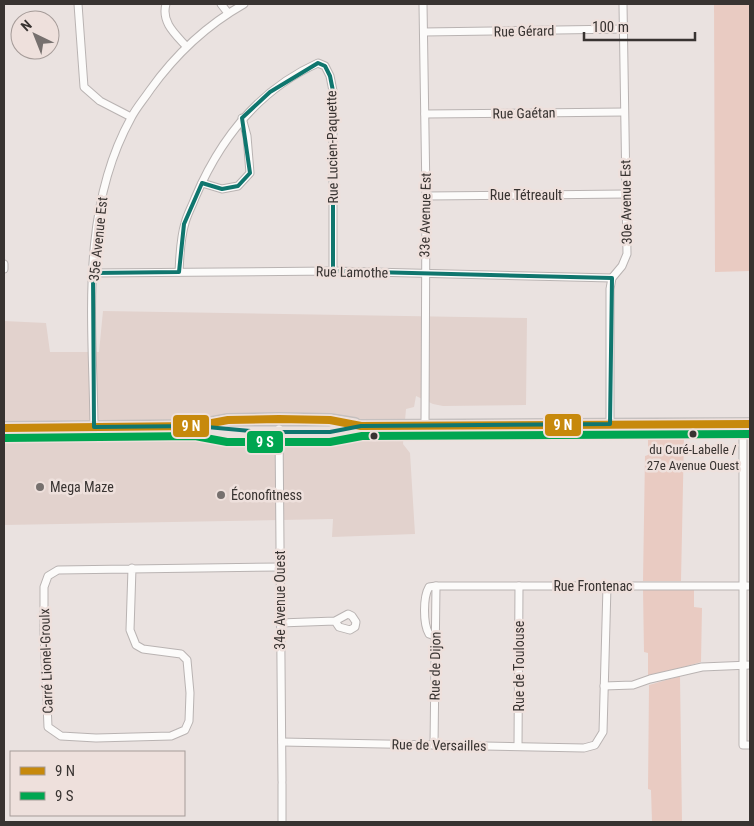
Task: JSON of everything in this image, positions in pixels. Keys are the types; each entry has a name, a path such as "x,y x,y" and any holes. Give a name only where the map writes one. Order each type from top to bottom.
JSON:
{"main road":[{"path":"4,428 196,426 228,420 330,420 362,426 746,424"},
{"path":"196,426 227,432 330,432 362,426"}],"street":[{"path":"78,4 84,87 100,101 131,117"},
{"path":"166,4 168,27 186,46"},
{"path":"221,4 228,13"},
{"name":"35e Avenue Est","path":"94,427 93,273 97,223 103,189 113,156 131,117 159,78 186,46 228,13 244,4"},
{"name":"33e Avenue Est","path":"423,4 426,196 424,274 425,426"},
{"name":"30e Avenue Est","path":"612,278 622,266 627,254 623,4"},
{"name":"Rue Gérard","path":"424,32 623,29"},
{"name":"Rue Lucien-Paquette","path":"179,272 184,224 217,153 242,118 270,92 318,64 325,66 330,76 333,92 334,271"},
{"name":"Rue Gaétan","path":"425,114 624,112"},
{"path":"202,183 222,189 238,186 250,173 247,136 242,118"},
{"name":"Rue Tétreault","path":"426,196 626,194"},
{"path":"4,264 4,270"},
{"name":"Rue Lamothe","path":"93,273 334,271 612,278"},
{"path":"610,424 612,278"},
{"name":"34e Avenue Ouest","path":"279,420 282,822"},
{"path":"746,424 746,745"},
{"name":"Carré Lionel-Groulx","path":"132,568 130,630 136,645 142,648 181,654 188,660 189,721 185,730 171,736 96,738 61,736 48,727 44,587 48,576 58,570 132,568 280,567"},
{"name":"Rue Frontenac","path":"436,586 747,586"},
{"name":"Rue de Dijon","path":"434,745 436,586"},
{"name":"Rue de Toulouse","path":"518,746 519,586"},
{"path":"607,586 604,686 633,685 650,678 702,667 747,665"},
{"path":"280,623 334,621"},
{"name":"Rue de Versailles","path":"282,742 584,748 595,745 603,732 604,686"}],"highlighted area":[{"path":"318,63 325,66 330,76 333,91 333,271 612,278 610,424 361,426 330,432 261,432 196,426 94,427 93,273 179,272 184,224 202,183 222,189 238,186 250,173 242,118 270,92"}],"shaded area":[{"path":"714,4 750,4 750,271 715,272"},
{"path":"103,311 527,318 526,405 443,406 433,404 416,396 414,407 406,409 403,444 410,453 415,534 332,537 333,519 4,525 4,321 46,323 50,352 99,352"},
{"path":"684,437 681,581 643,581 645,456 648,455 648,438"},
{"path":"643,589 694,589 694,607 702,608 701,662 648,677 648,653 644,652"},
{"path":"680,676 682,822 652,822 651,790 648,789 649,685"}],"transit line":[{"path":"4,428 196,426 228,420 279,419 330,420 361,426 750,424"},
{"path":"4,438 195,436 227,442 330,442 362,436 750,434"}],"place":[{"name":"du Curé-Labelle / 27e Avenue Ouest","path":"693,434"},
{"name":"Mega Maze","path":"40,487"},
{"name":"Éconofitness","path":"221,495"}]}
